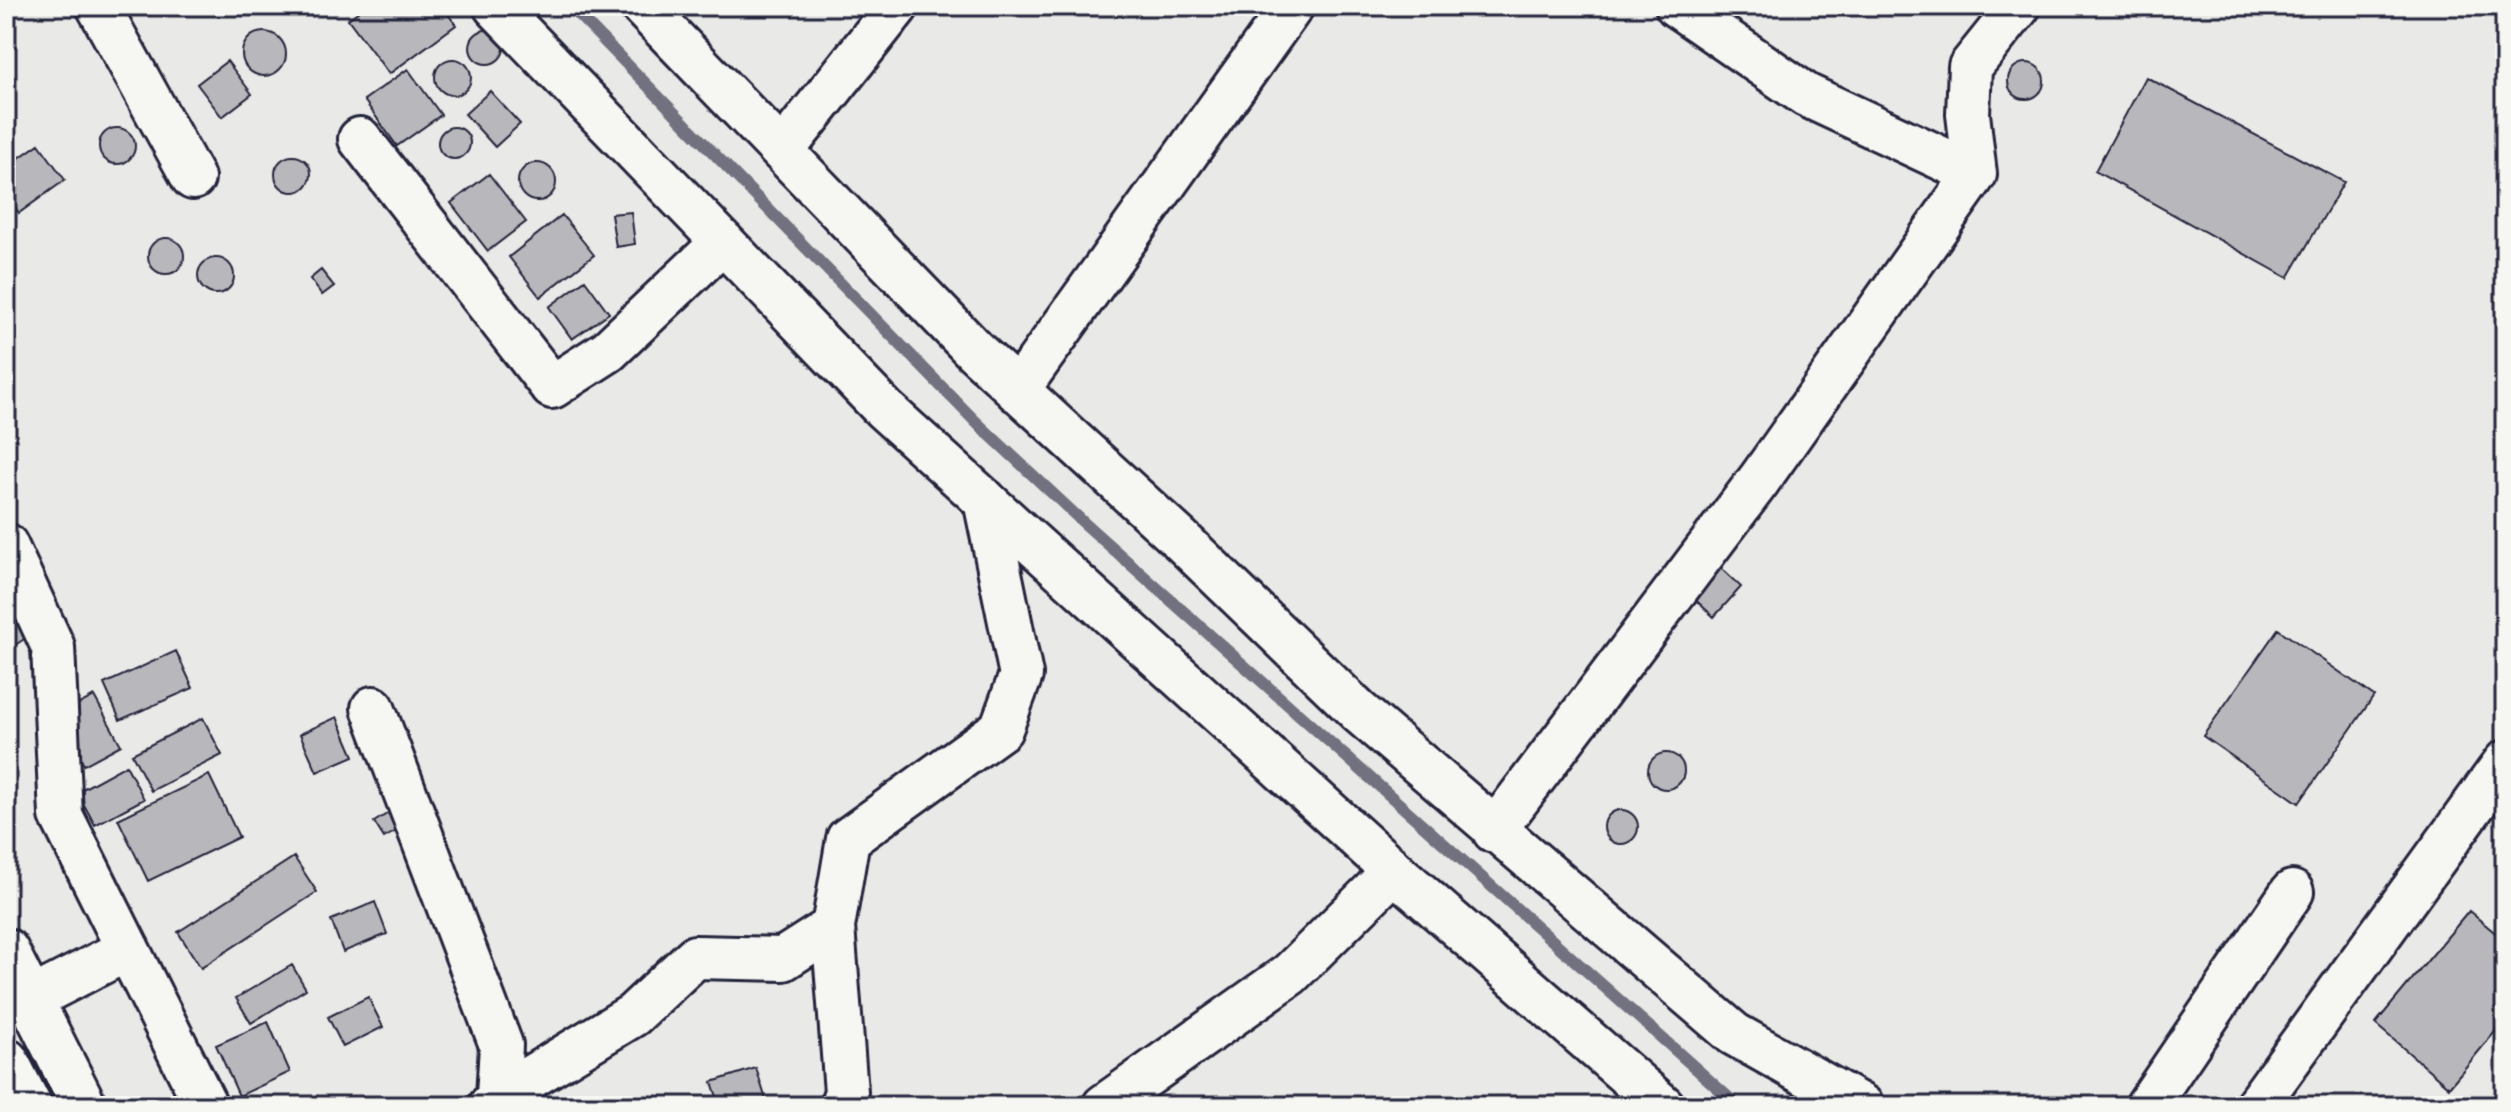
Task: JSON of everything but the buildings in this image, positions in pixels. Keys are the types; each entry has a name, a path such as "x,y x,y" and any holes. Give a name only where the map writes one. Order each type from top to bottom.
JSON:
{"main road":[{"path":"6,951 84,1106"},
{"path":"6,1061 29,1106"}],"street":[{"path":"98,6 193,178"},
{"path":"495,6 884,409 1394,871 1663,1106"},
{"path":"642,6 1017,391 1181,540 1359,712 1734,1034 1862,1106"},
{"path":"783,150 897,6"},
{"path":"1017,391 1292,6"},
{"path":"1677,6 1806,95 1975,174"},
{"path":"1494,831 1759,480 1975,174 1968,114 1970,67 2019,6"},
{"path":"360,139 552,387 608,351 723,242"},
{"path":"841,1106 846,1092 833,927 848,839 1001,729 1021,675 985,500"},
{"path":"6,545 53,647 61,815 206,1106"},
{"path":"373,708 501,1045 494,1102"},
{"path":"2256,1106 2505,762"},
{"path":"1104,1106 1290,974 1394,871"},
{"path":"2147,1106 2292,892"},
{"path":"494,1102 633,1015 695,957 783,959 833,927"},
{"path":"31,999 128,949"}],"waterway":[{"path":"570,6 975,421 1083,522 1738,1106"}]}
